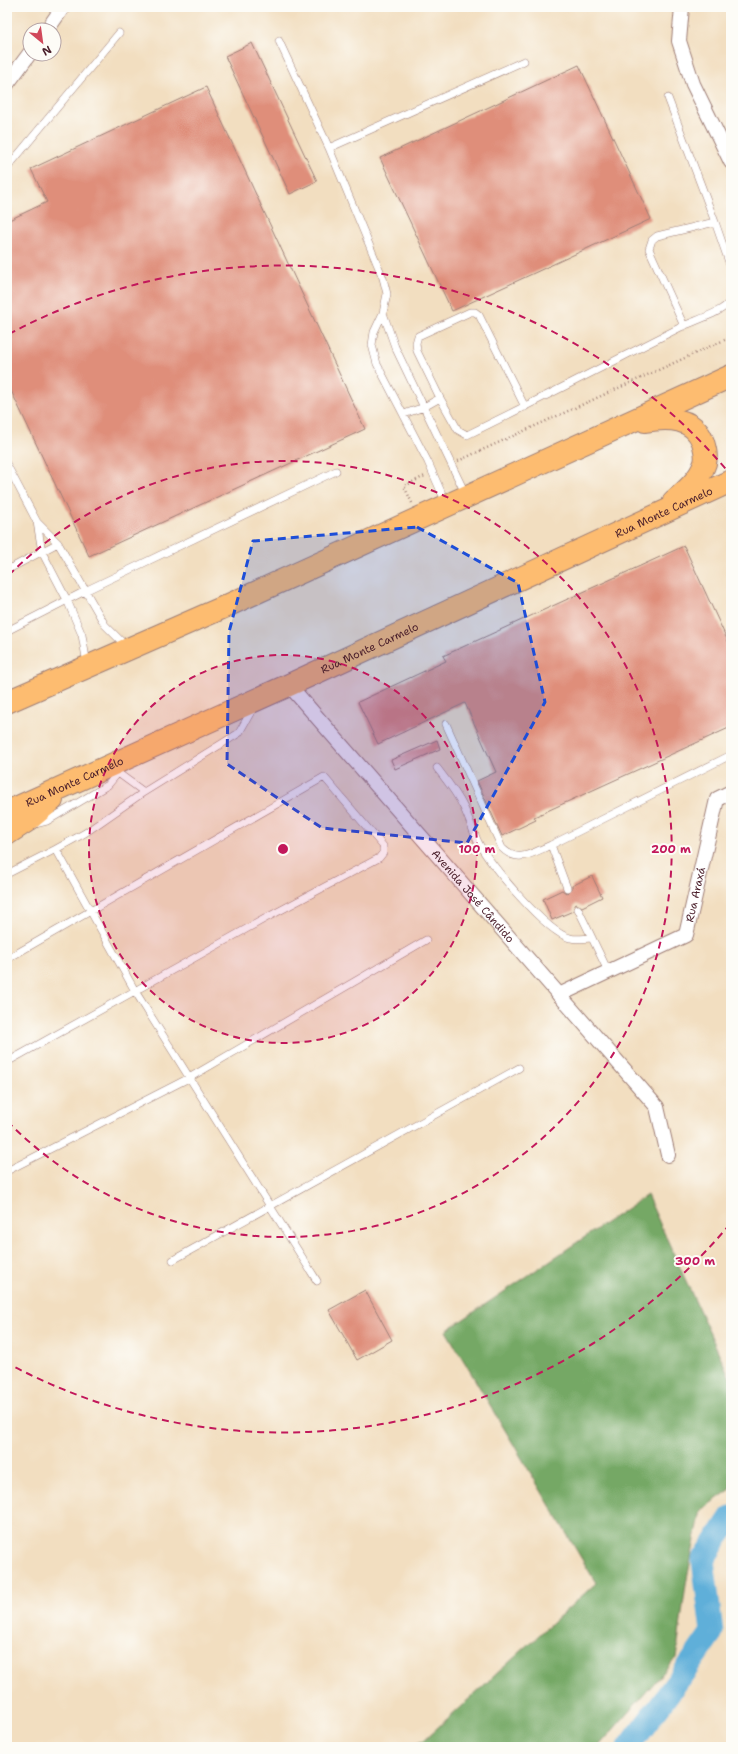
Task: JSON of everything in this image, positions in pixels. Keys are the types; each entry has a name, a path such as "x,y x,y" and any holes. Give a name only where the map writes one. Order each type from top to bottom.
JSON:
{"highway":[{"path":"7,702 129,649 420,518 731,376"},
{"path":"622,426 656,419 675,419 689,424 700,435 706,450 705,463 698,477 686,491 652,517"},
{"name":"Rua Monte Carmelo","path":"10,825 72,783 120,766 258,699 731,481"},
{"path":"7,693 33,690"}],"street":[{"path":"53,22 63,7"},
{"path":"682,7 679,40 693,84 731,162"},
{"path":"7,84 23,62"},
{"name":"Avenida José Cândido","path":"289,685 657,1107 668,1154"},
{"name":"Rua Araxá","path":"608,972 686,934 717,799 731,792"},
{"path":"559,995 608,972"}],"lane":[{"path":"7,168 119,33"},
{"path":"279,41 329,148 383,278 387,294 383,314 374,332 372,345 377,364 433,473 457,501"},
{"path":"329,148 524,61"},
{"path":"668,98 716,222 731,268"},
{"path":"684,326 649,249 652,240 656,236 716,222"},
{"path":"525,407 480,315 475,312 470,312 443,323 418,336 416,343 417,352 458,430 467,435 525,407 684,326 723,309 731,300"},
{"path":"383,314 389,333 450,465 457,501"},
{"path":"374,332 389,333"},
{"path":"404,414 424,407 440,398"},
{"path":"7,465 37,522 58,543 105,625 129,649"},
{"path":"7,631 85,591 336,472"},
{"path":"37,522 42,552 67,600 82,635 88,667"},
{"path":"7,570 58,543"},
{"path":"7,874 85,833 144,792 239,733 258,699"},
{"path":"446,724 502,848 514,857 520,857 551,846 731,755"},
{"path":"10,825 47,821 108,785 120,766 144,792"},
{"path":"437,768 455,791 478,842 490,861 541,919 557,932 571,938 592,938"},
{"path":"7,960 324,777 383,846 383,853 379,858 7,1062"},
{"path":"551,846 567,888"},
{"path":"56,849 135,991 317,1281"},
{"path":"578,909 608,972"},
{"path":"7,1171 189,1078 426,940"},
{"path":"173,1260 519,1068"}],"path":[{"path":"450,465 731,337"},
{"path":"420,518 404,486 433,473"}],"highlighted area":[{"path":"417,527 518,583 545,702 467,843 322,828 227,764 229,632 253,541"}],"green space":[{"path":"647,1195 731,1380 731,1489 701,1510 686,1584 676,1658 598,1747 409,1747 424,1740 596,1583 446,1331"}],"building":[{"path":"252,43 317,181 290,194 225,56"},
{"path":"579,65 651,219 452,311 380,158"},
{"path":"206,87 365,429 89,556 7,382 7,221 47,202 31,169"},
{"path":"684,546 731,648 731,727 534,817 536,820 502,836 477,781 496,772 465,703 378,744 358,702 446,661 443,656"},
{"path":"437,740 440,749 395,769 391,760"},
{"path":"592,876 602,897 582,907 576,904 573,911 552,920 543,899 562,890 566,893 569,892 572,889 572,886"},
{"path":"365,1290 392,1340 357,1360 329,1310"}],"waterway":[{"path":"629,1747 712,1632 703,1560 731,1517"}]}
